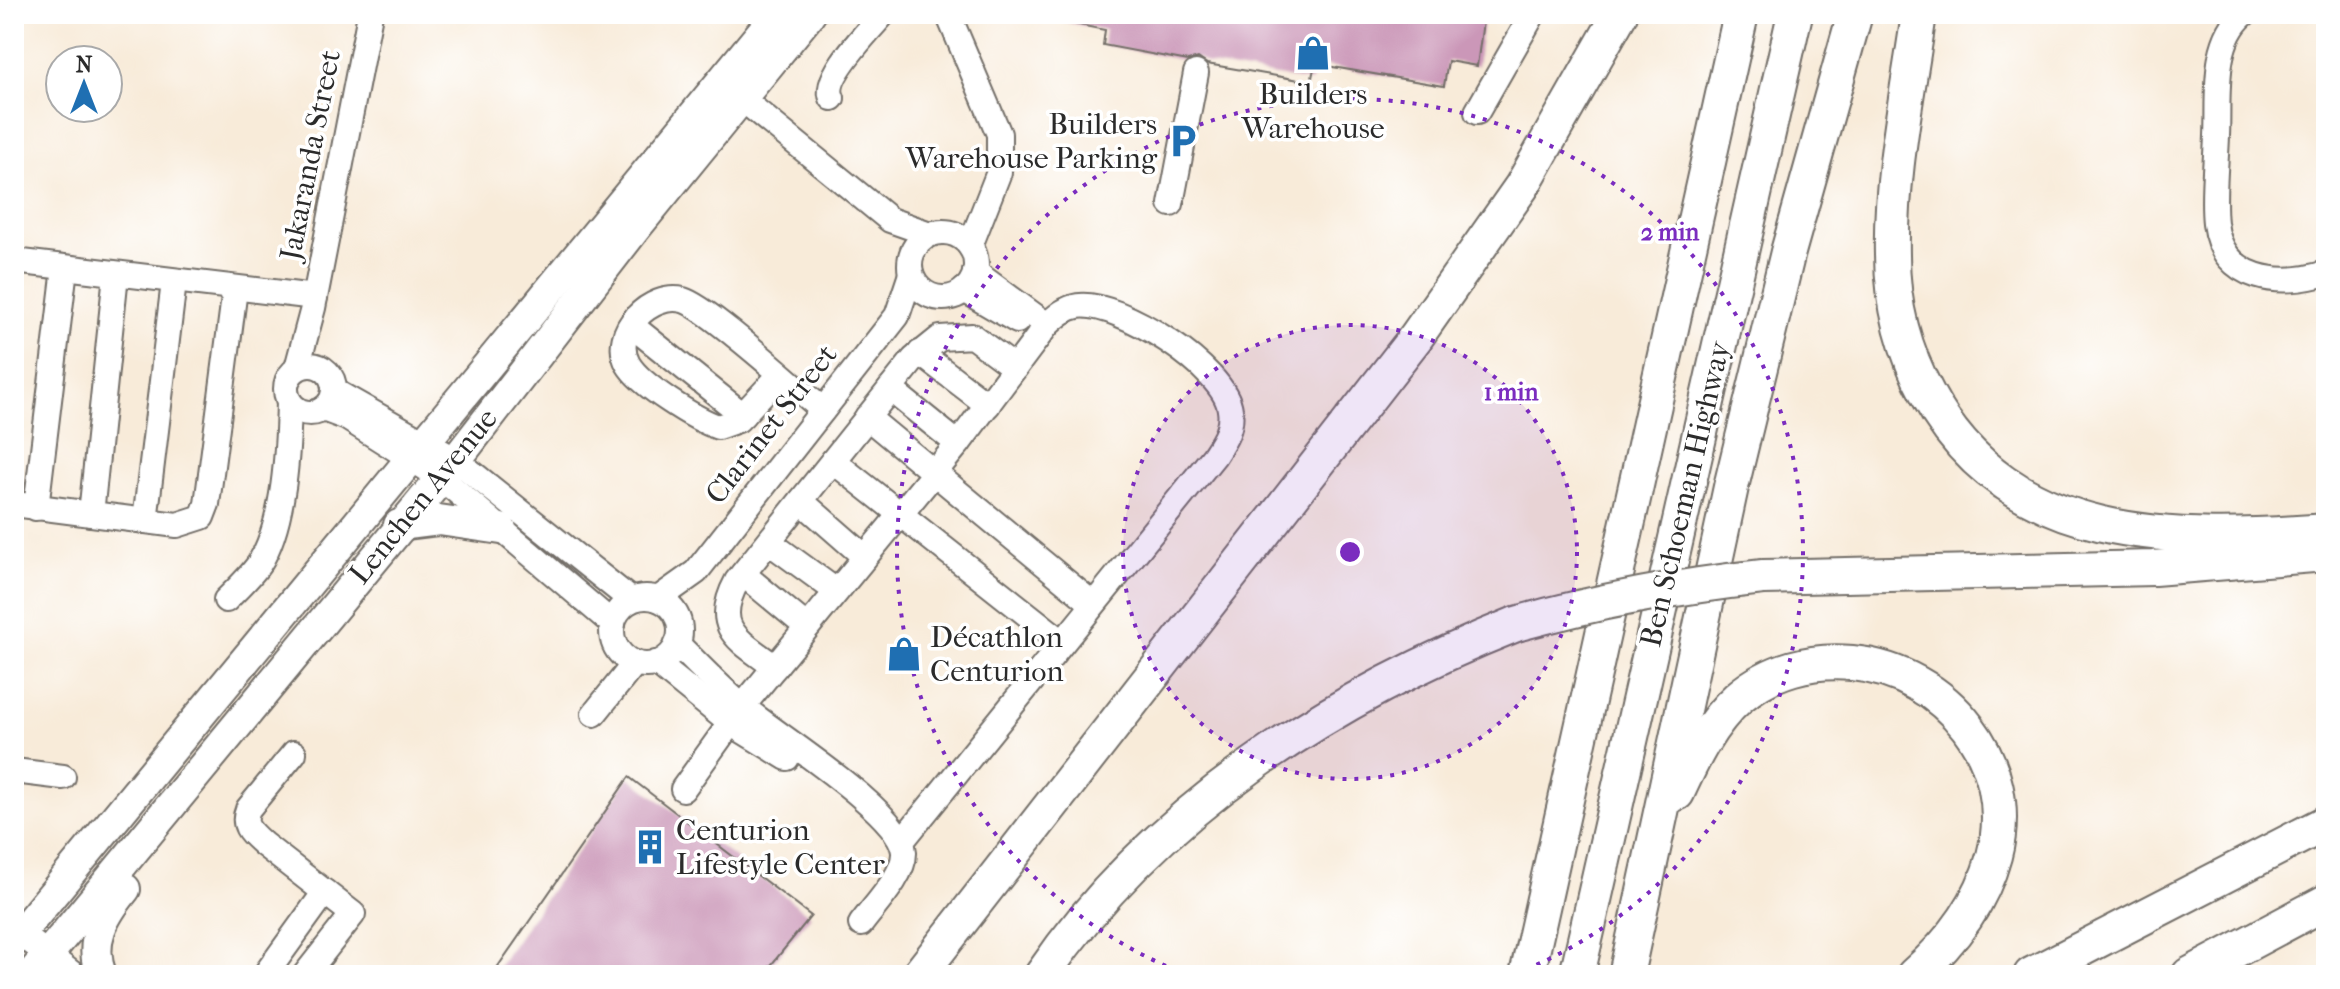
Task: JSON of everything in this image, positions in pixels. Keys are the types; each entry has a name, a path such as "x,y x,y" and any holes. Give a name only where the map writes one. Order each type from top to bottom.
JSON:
{"highway":[{"path":"919,975 1416,337 1522,186 1620,14"},
{"name":"Ben Schoeman Highway","path":"1527,975 1741,14"},
{"name":"Ben Schoeman Highway","path":"1577,975 1795,14"},
{"path":"1634,942 1650,852 1731,487 1788,252 1855,14"},
{"path":"1919,14 1897,166 1891,256 1906,347 1938,415 1960,444 1985,469 2014,489 2086,521 2163,535 2219,537 2326,531"},
{"path":"1042,975 1109,894 1167,834 1237,775 1312,724 1395,677 1516,624 1585,604 1702,583 1763,577 2154,568 2326,554"},
{"path":"1626,975 1676,796 1712,727 1739,697 1786,669 1813,663 1865,664 1915,679 1960,715 1984,758 1998,810 1999,832 1986,881 1955,933 1914,975"},
{"path":"2031,975 2326,823"},
{"path":"2189,975 2326,902"}],"main road":[{"name":"Lenchen Avenue","path":"16,936 240,670 417,448 777,14"},
{"name":"Lenchen Avenue","path":"34,968 214,755 448,468 634,230 810,14"},
{"path":"399,525 455,521 501,529"},
{"path":"101,975 97,964 96,939 104,916 196,799 214,755"}],"street":[{"name":"Jakaranda Street","path":"226,600 255,569 266,550 288,450 313,403 286,383 309,368 314,302 370,14"},
{"path":"832,98 830,83 836,72 883,14"},
{"path":"948,14 999,134 999,172 970,246 970,281 1042,331"},
{"path":"1477,112 1533,14"},
{"path":"2244,14 2230,31 2222,56 2215,223 2232,259 2252,274 2277,282 2316,276"},
{"path":"1171,204 1196,73"},
{"path":"742,99 890,220 957,235 970,246"},
{"name":"Clarinet Street","path":"897,316 917,243 986,204"},
{"path":"890,220 923,291 933,296"},
{"path":"14,261 314,302"},
{"path":"65,268 25,506 177,525 202,517 207,504 235,289"},
{"path":"91,514 116,274"},
{"name":"Clarinet Street","path":"658,599 696,572 897,316 933,296 944,298 970,281"},
{"path":"145,521 174,282"},
{"path":"780,375 730,425 710,424 633,371 626,362 623,344 631,325 658,299 685,300 780,375 823,410"},
{"path":"683,789 736,715 958,444 1042,331 1064,311 1079,306 1120,314 1208,373 1230,408 1229,428 1214,456 902,841"},
{"path":"631,325 743,415"},
{"path":"775,667 735,637 728,627 727,600 743,574 867,417 920,353 940,338 972,336 1015,368"},
{"path":"920,353 988,405"},
{"path":"309,368 331,377 313,403 417,448 631,600"},
{"path":"890,389 958,444"},
{"path":"867,417 1093,604"},
{"path":"833,461 1061,641"},
{"path":"448,468 501,529 613,624"},
{"path":"801,501 865,557"},
{"path":"769,542 836,591"},
{"name":"Clarinet Street","path":"678,633 696,572"},
{"path":"743,574 807,627"},
{"path":"736,715 678,633 674,612 658,599 631,600 619,610 612,636 637,659 736,715 881,816 902,841 904,856 899,870 861,924"},
{"path":"588,709 637,659 671,653 678,633"},
{"path":"294,753 248,809 245,826 353,914 305,975"},
{"path":"14,771 63,777"},
{"path":"265,975 325,892"},
{"path":"283,975 321,925"},
{"path":"16,936 34,968"},
{"path":"14,966 74,975"}],"building":[{"name":"Builders Warehouse","path":"1059,14 1484,14 1477,66 1448,61 1444,86 1315,64 1311,82 1207,64 1198,58 1188,61 1103,45 1105,30 1059,21"},
{"name":"Centurion Lifestyle Center","path":"629,777 811,916 763,975 492,975"}],"place":[{"name":"Builders Warehouse","path":"1313,53"},
{"name":"Builders Warehouse Parking","path":"1183,141"},
{"name":"Décathlon Centurion","path":"904,654"},
{"name":"Centurion Lifestyle Center","path":"650,847"}]}
